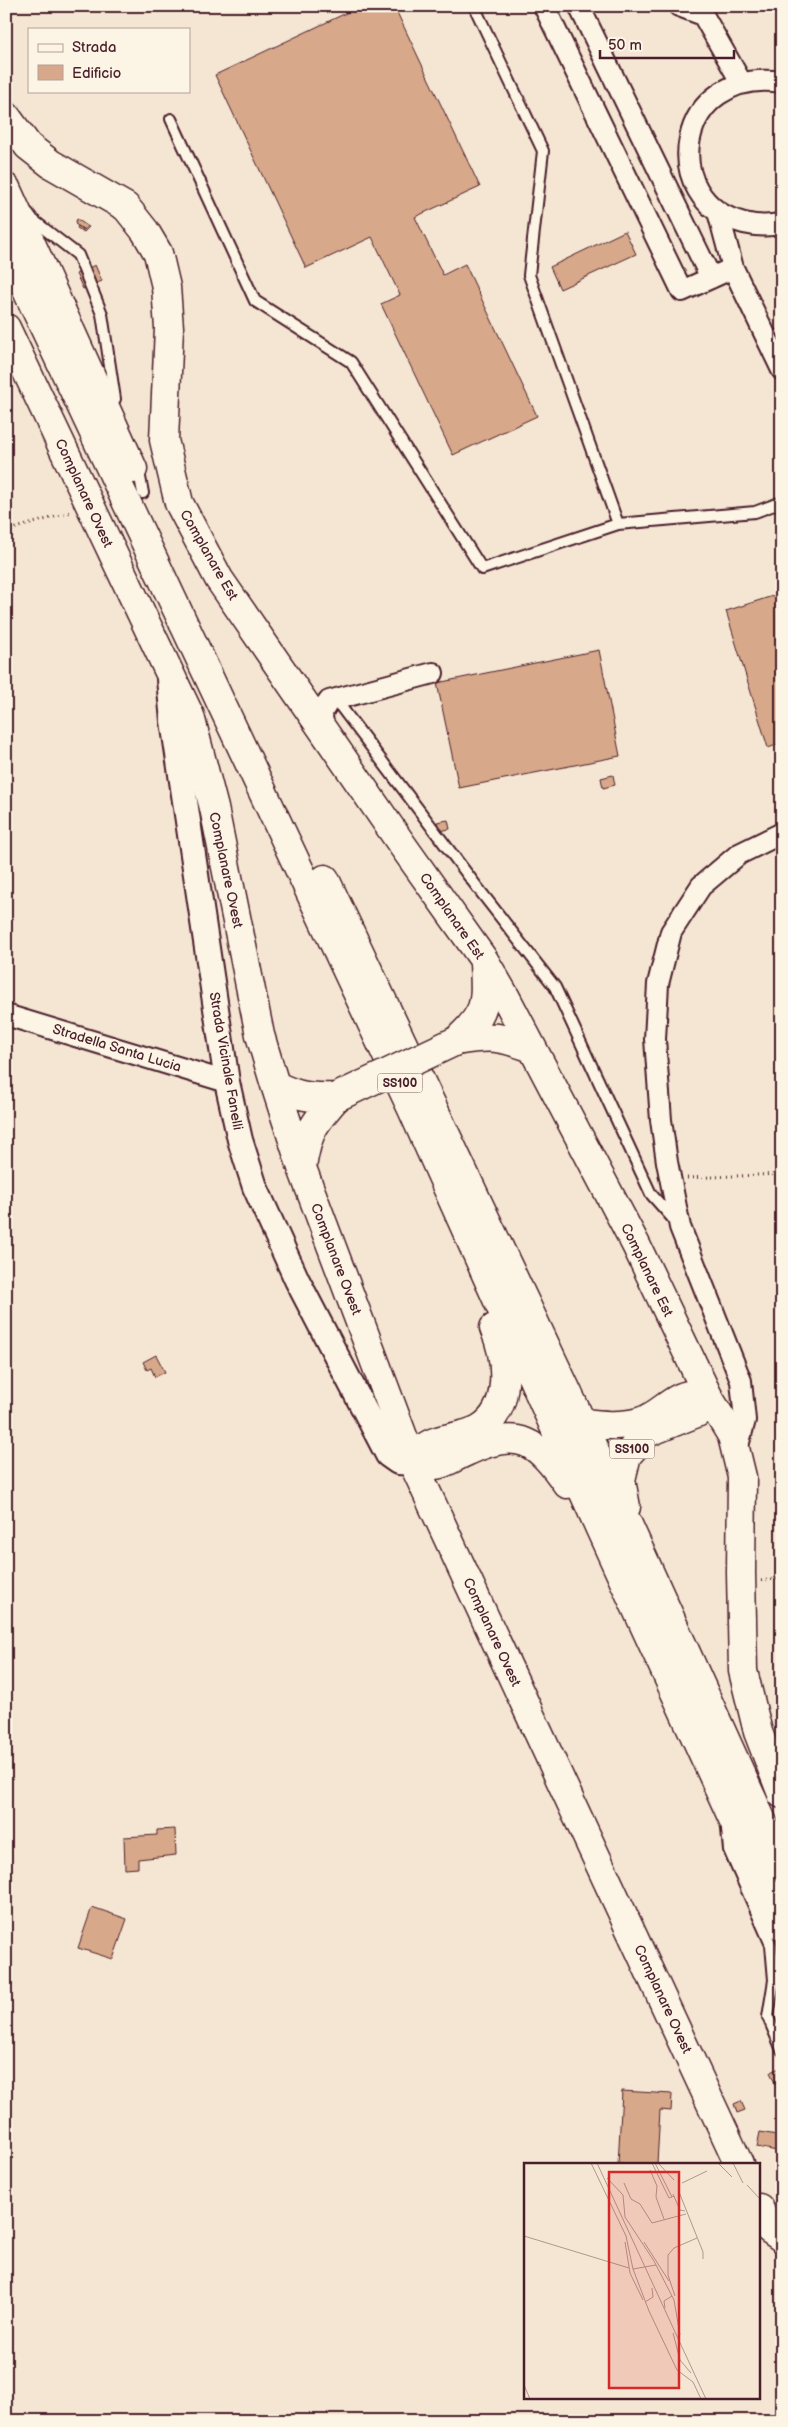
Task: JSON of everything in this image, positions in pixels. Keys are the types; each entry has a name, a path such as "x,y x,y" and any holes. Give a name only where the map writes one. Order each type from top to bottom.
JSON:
{"main road":[{"name":"Complanare Est","path":"6,116 28,146 51,164 126,207 145,231 158,253 166,287 169,328 164,440 179,503 220,580 323,731 484,960 636,1245 709,1398 732,1436 742,1477 740,1573 743,1671 758,1732 782,1794"},
{"name":"SS100","path":"6,188 143,493 582,1423 782,1864"},
{"name":"SS100","path":"6,246 412,1109 600,1532 782,1926"},
{"name":"Complanare Ovest","path":"6,328 190,716 211,799 260,1035 302,1168 414,1463 739,2163"},
{"path":"456,1041 481,1014 486,996 484,960"},
{"path":"302,1168 307,1140 318,1118 337,1097 456,1041 493,1037 506,1038 532,1048"},
{"path":"275,1085 295,1095 314,1098 337,1097"},
{"name":"SS100","path":"412,1109 440,1206 501,1344 505,1364 505,1382 493,1416 481,1428 460,1437 438,1441 425,1447 414,1463 431,1467 445,1463 466,1451 494,1439 517,1439 534,1446 548,1457 600,1532"},
{"name":"SS100","path":"582,1423 610,1426 641,1422 662,1411 679,1398 690,1395 709,1398 699,1412 647,1433 627,1455 621,1480 634,1540"},
{"path":"760,2210 769,2228 782,2238"}],"street":[{"path":"544,6 682,291 733,268"},
{"path":"579,6 711,278"},
{"path":"679,6 703,15 741,82"},
{"path":"782,82 762,79 741,82 720,92 703,108 692,128 688,151 691,174 702,195 718,212 735,221 754,226 782,223"},
{"path":"718,212 733,268 782,370"},
{"name":"Strada Vicinale Fanelli","path":"168,670 173,721 227,1082 240,1140 255,1187 296,1280 388,1455 398,1462 414,1463"},
{"path":"323,731 322,712 329,701 432,673"},
{"path":"736,1453 745,1420 741,1381 680,1227 670,1179 661,1120 654,1039 658,984 671,932 701,886 739,854 782,833"},
{"name":"Stradella Santa Lucia","path":"6,1015 227,1082"}],"lane":[{"path":"474,6 543,151 529,275 618,524"},
{"path":"171,119 255,301 351,362 482,568 618,524 755,512 782,502"},
{"path":"6,177 33,220 78,255 102,314 112,392 119,410"},
{"path":"126,427 136,452 143,493"},
{"path":"335,699 477,887 555,986 651,1194 680,1227"},
{"path":"725,1801 729,1850 771,1945 774,1980 768,2017 782,2050"}],"path":[{"path":"6,531 73,511 89,503"},
{"path":"670,1179 782,1174"}],"building":[{"path":"361,6 394,6 480,187 415,217 443,275 465,264 537,416 453,455 381,304 400,295 372,237 306,268 215,75"},
{"path":"77,219 87,226 84,230 75,224"},
{"path":"78,226 84,230 87,226 89,227 84,232 77,228"},
{"path":"625,231 636,254 560,289 550,267"},
{"path":"95,265 102,281 83,289 76,274"},
{"path":"782,593 782,743 768,748 726,611"},
{"path":"599,650 620,756 459,788 437,683"},
{"path":"613,775 615,785 603,788 601,778"},
{"path":"448,820 450,829 439,831 437,822"},
{"path":"156,1355 165,1372 155,1377 151,1368 147,1370 143,1362"},
{"path":"175,1829 176,1855 138,1859 138,1868 125,1869 124,1837 157,1835 157,1830"},
{"path":"92,1907 127,1919 113,1959 78,1948"},
{"path":"782,2067 782,2090 779,2092 770,2072"},
{"path":"622,2091 672,2094 671,2111 660,2110 657,2163 618,2163"},
{"path":"741,2101 745,2110 737,2113 734,2104"},
{"path":"760,2132 782,2136 782,2152 757,2147"}]}
